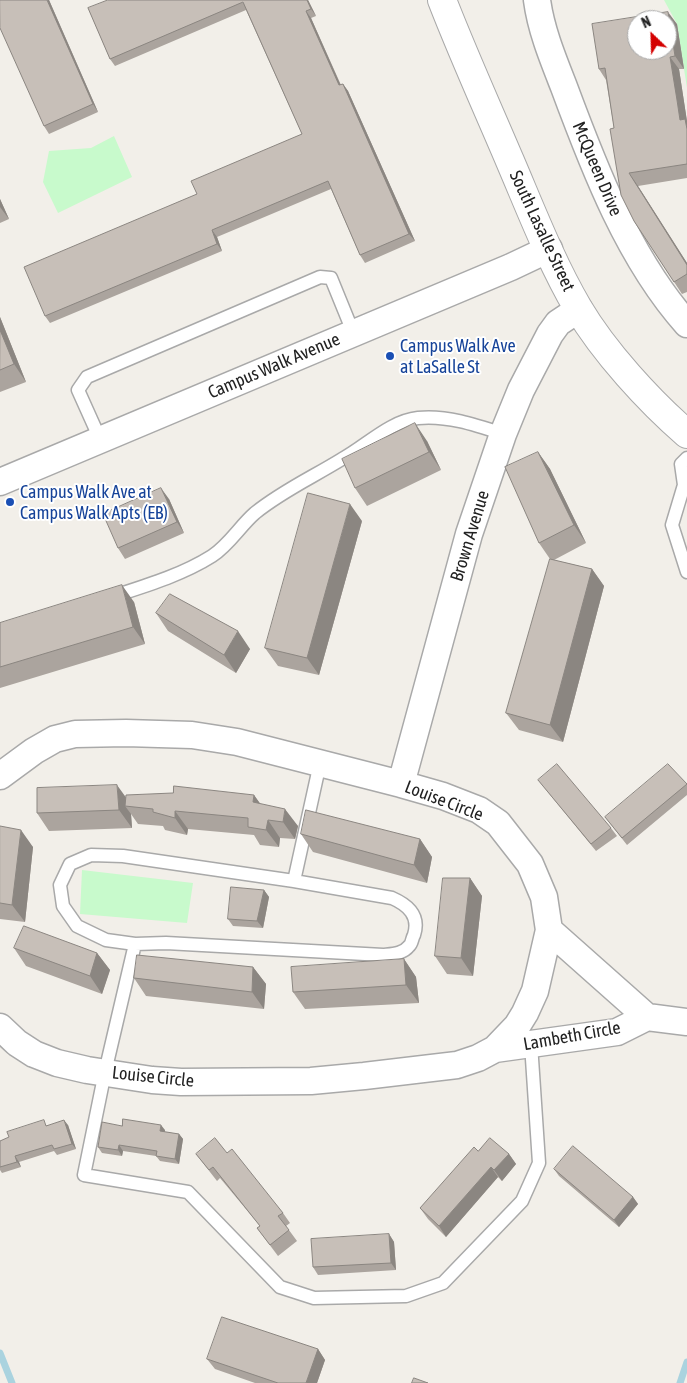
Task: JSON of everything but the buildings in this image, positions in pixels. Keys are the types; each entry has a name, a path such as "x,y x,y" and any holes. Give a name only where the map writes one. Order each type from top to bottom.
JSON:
{"street":[{"name":"South Lasalle Street","path":"442,0 549,249 579,309 601,342 664,414 687,434"},
{"name":"McQueen Drive","path":"537,0 545,36 569,100 621,225 638,256 658,286 687,324"},
{"name":"Campus Walk Avenue","path":"0,482 511,267 549,249"},
{"name":"Brown Avenue","path":"401,784 469,534 503,434 521,390 550,334 558,323 579,309"},
{"name":"Louise Circle","path":"0,776 34,751 55,739 75,734 126,733 192,735 237,742 401,784 443,796 479,810 498,824 530,864 544,897 549,930 535,991 525,1013 495,1049 478,1058 457,1065 311,1081 181,1082 152,1080 57,1063 34,1054 0,1027"},
{"name":"Lambeth Circle","path":"495,1049 617,1032 647,1017 549,930"},
{"path":"647,1017 687,1022"}],"lane":[{"path":"100,439 78,390 87,377 320,277 331,278 353,332"},
{"path":"98,601 188,569 214,555 254,514 292,487 343,459 388,428 416,418 440,417 503,434"},
{"path":"687,458 681,464 684,485 672,525 687,572"},
{"path":"294,881 320,764"},
{"path":"91,855 123,856 294,881 392,898 404,903 412,914 416,928 410,946 400,953 383,955 166,943 135,944 106,940 77,926 63,906 60,885 70,864 91,855"},
{"path":"135,944 105,1072 84,1175 188,1192 280,1287 314,1298 406,1296 442,1283 522,1201 539,1163 531,1044"}],"green space":[{"path":"664,0 687,0 687,88 677,24 677,10 669,10"},
{"path":"114,136 132,177 58,213 43,182 49,151 91,148"},
{"path":"82,870 193,883 187,923 80,914"}],"waterway":[{"path":"0,1353 12,1383"},
{"path":"680,1383 687,1362"}],"place":[{"name":"Campus Walk Ave at LaSalle St","path":"390,356"},
{"name":"Campus Walk Ave at Campus Walk Apts (EB)","path":"10,502"}]}
